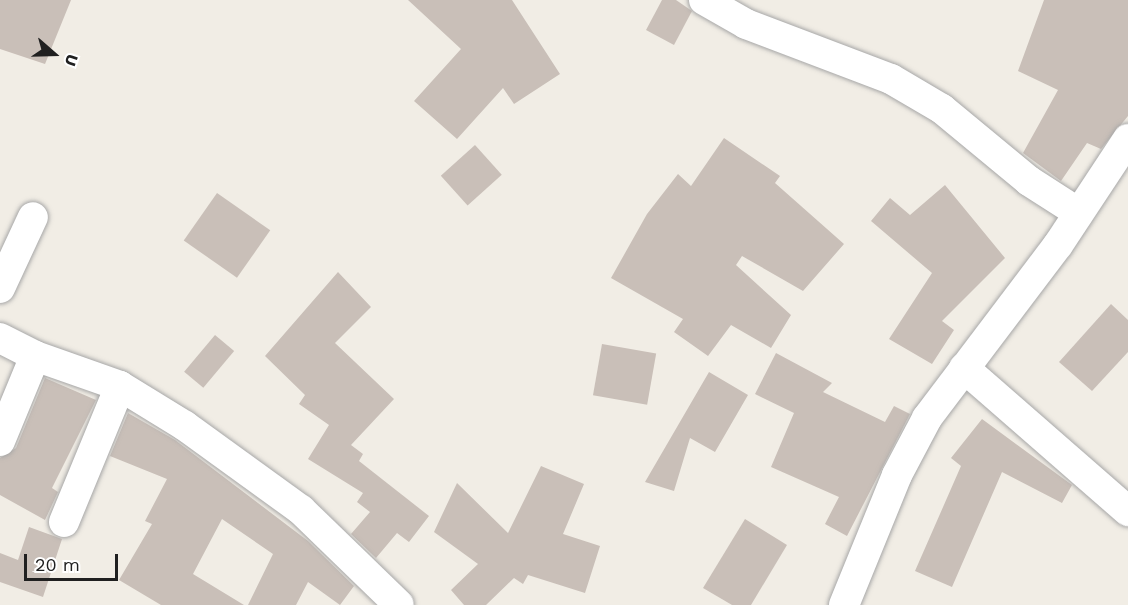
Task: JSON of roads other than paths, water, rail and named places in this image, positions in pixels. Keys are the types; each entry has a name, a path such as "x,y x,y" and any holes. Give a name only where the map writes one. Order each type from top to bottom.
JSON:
{"street":[{"path":"704,0 746,24 891,79 942,109 1029,181 1079,213"},
{"path":"844,605 897,475 927,418 1079,213 1128,139"},
{"path":"0,288 33,217"},
{"path":"0,338 35,357 120,386 301,510 399,605"},
{"path":"0,441 35,357"},
{"path":"964,368 1128,511"},
{"path":"64,522 120,386"}]}
